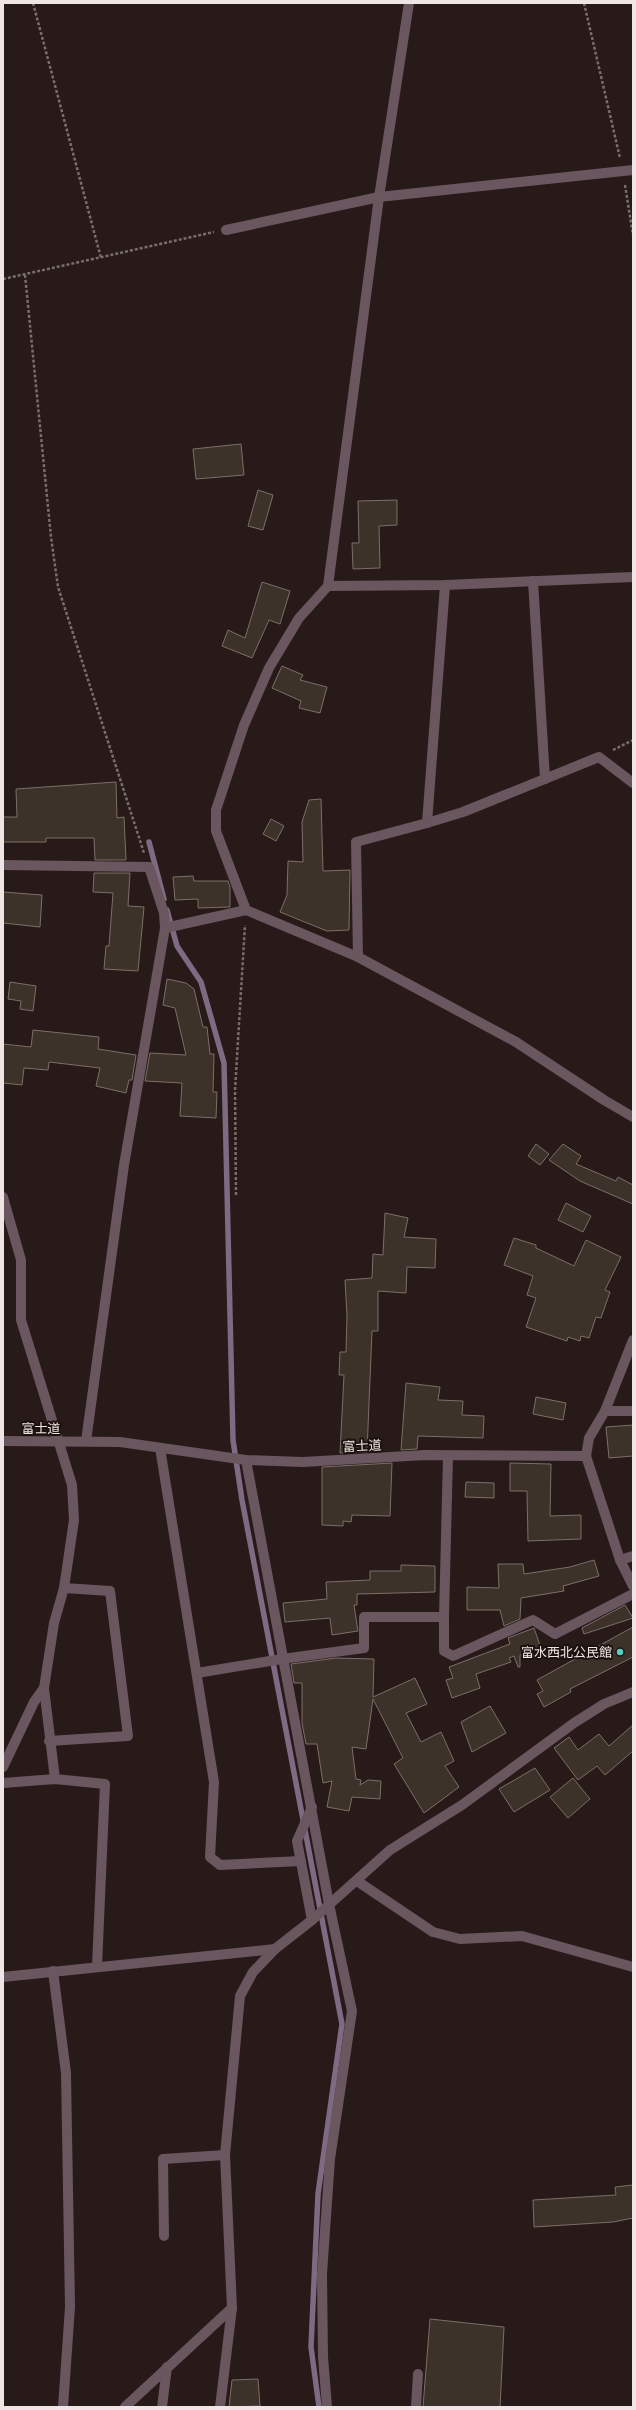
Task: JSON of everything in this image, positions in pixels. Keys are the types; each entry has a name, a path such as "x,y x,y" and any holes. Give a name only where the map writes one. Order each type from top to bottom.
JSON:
{"street":[{"path":"246,910 216,831 216,810 244,725 269,668 299,618 328,586 379,197 408,3"},
{"path":"226,230 379,197 633,170"},
{"path":"328,586 445,584 633,577"},
{"path":"533,581 544,779"},
{"path":"427,823 445,584"},
{"path":"358,957 356,842 463,812 600,757 633,783"},
{"path":"3,865 149,867 164,913 164,928 124,1165 86,1440"},
{"path":"164,928 246,910 358,957 516,1042 604,1100 633,1116"},
{"path":"3,1197 21,1260 21,1320 32,1360 59,1441 72,1486 74,1520 64,1588 54,1623 44,1688 54,1779"},
{"path":"633,1340 605,1411 589,1438 586,1456 620,1560 633,1586"},
{"path":"605,1411 633,1411"},
{"name":"富士道","path":"3,1441 86,1440 160,1448 246,1460 303,1462 448,1456 586,1456"},
{"path":"160,1448 214,1782 210,1857 220,1864 301,1861"},
{"path":"448,1456 444,1651 453,1656 533,1620 555,1634 633,1594"},
{"path":"246,1460 329,1904 352,2011 330,2159 322,2274 323,2357 327,2407"},
{"path":"620,1560 633,1556"},
{"path":"49,1741 128,1736 110,1591 64,1588"},
{"path":"197,1673 282,1659 364,1648 364,1617 444,1617"},
{"path":"3,1767 34,1702 44,1688"},
{"path":"220,2407 232,2308 225,2154 240,1996 253,1972 275,1949 312,1920 390,1850 462,1805 574,1723 604,1704 633,1692"},
{"path":"3,1783 54,1779 105,1784 97,1966"},
{"path":"312,1807 297,1841 312,1920"},
{"path":"357,1881 433,1932 460,1939 522,1936 633,1967"},
{"path":"3,1977 97,1966 275,1949"},
{"path":"54,1971 66,2073 70,2307 64,2407"},
{"path":"164,2236 163,2158 225,2154"},
{"path":"125,2407 232,2308"},
{"path":"162,2407 167,2367"},
{"path":"416,2407 418,2374"}],"path":[{"path":"34,3 101,258"},
{"path":"584,3 622,170 633,235"},
{"path":"3,279 226,230"},
{"path":"25,275 51,537 58,586 103,731 149,867"},
{"path":"600,757 633,740"},
{"path":"236,1196 234,1090 246,910"}],"building":[{"path":"241,444 244,475 196,479 193,449"},
{"path":"258,490 273,495 263,530 248,526"},
{"path":"397,500 397,525 379,526 380,568 353,569 352,543 359,543 358,501"},
{"path":"262,582 290,591 280,624 269,620 252,658 222,646 228,630 245,638"},
{"path":"282,666 303,675 300,680 327,687 320,713 299,708 301,701 272,688"},
{"path":"116,782 117,818 124,817 126,860 95,860 94,838 46,838 46,842 3,842 3,817 17,817 16,789"},
{"path":"321,799 323,871 350,870 349,930 327,931 280,912 287,895 288,861 303,862 302,822 309,800"},
{"path":"271,819 284,826 276,841 263,834"},
{"path":"94,873 130,873 128,906 144,907 138,971 104,969 106,946 109,946 113,893 93,892"},
{"path":"193,876 194,881 228,881 230,887 230,907 198,908 198,899 175,900 173,877"},
{"path":"3,892 42,895 40,927 3,923"},
{"path":"167,979 186,983 194,989 203,1027 207,1027 210,1054 214,1054 213,1092 217,1092 216,1118 180,1116 182,1083 145,1081 150,1053 186,1055 175,1008 163,1005"},
{"path":"10,982 36,986 33,1011 20,1009 21,1001 8,999"},
{"path":"33,1030 99,1037 98,1049 136,1055 132,1080 129,1080 126,1093 96,1086 100,1068 49,1062 48,1070 24,1068 22,1085 3,1083 3,1044 31,1047"},
{"path":"536,1144 549,1154 540,1165 528,1156"},
{"path":"563,1144 581,1156 576,1164 616,1181 618,1177 633,1185 633,1204 580,1181 549,1160"},
{"path":"566,1203 591,1216 583,1232 558,1220"},
{"path":"385,1213 408,1218 404,1237 436,1239 435,1268 407,1267 406,1293 378,1291 378,1331 372,1331 367,1452 340,1453 344,1375 339,1375 340,1352 346,1352 347,1316 345,1280 372,1278 373,1254 383,1255"},
{"path":"514,1238 536,1245 536,1248 574,1266 586,1240 621,1257 605,1290 610,1292 601,1318 596,1317 589,1338 581,1336 580,1341 568,1337 567,1341 526,1327 536,1298 527,1295 533,1276 504,1265"},
{"path":"406,1383 440,1387 438,1400 463,1401 462,1415 484,1416 483,1438 418,1436 417,1449 401,1450"},
{"path":"536,1397 566,1403 563,1420 533,1414"},
{"path":"633,1425 633,1456 609,1458 606,1427"},
{"path":"392,1463 390,1516 352,1515 351,1522 343,1521 343,1526 322,1525 322,1467"},
{"path":"510,1463 551,1464 550,1516 581,1515 581,1539 528,1541 527,1491 510,1491"},
{"path":"466,1482 494,1483 494,1498 465,1497"},
{"path":"594,1560 599,1576 563,1586 564,1591 521,1598 520,1619 504,1626 500,1610 467,1610 467,1587 499,1588 498,1564 523,1564 524,1574 570,1567"},
{"path":"401,1565 435,1566 435,1592 357,1594 357,1605 354,1605 358,1631 332,1635 330,1618 285,1622 283,1603 327,1599 326,1582 370,1580 370,1571 401,1571"},
{"path":"625,1605 633,1618 584,1634 582,1628"},
{"path":"633,1627 633,1657 570,1689 571,1692 544,1707 537,1694 543,1691 537,1680"},
{"path":"534,1628 541,1648 520,1655 520,1667 518,1667 514,1656 509,1658 511,1662 476,1674 480,1688 452,1698 446,1680 453,1678 449,1667 510,1644 508,1638"},
{"path":"336,1658 374,1659 373,1697 415,1678 427,1704 406,1713 421,1742 441,1732 454,1761 445,1766 459,1787 424,1813 394,1764 403,1758 373,1699 366,1749 352,1747 356,1779 361,1780 360,1785 368,1780 381,1781 380,1799 352,1797 349,1811 327,1807 332,1781 323,1783 317,1744 306,1744 302,1723 302,1683 294,1683 291,1664"},
{"path":"490,1706 506,1733 472,1752 461,1722"},
{"path":"633,1725 633,1751 605,1775 597,1766 578,1780 554,1748 569,1737 578,1750 599,1734 609,1746"},
{"path":"535,1768 550,1790 514,1812 499,1789"},
{"path":"573,1778 590,1799 568,1818 550,1797"},
{"path":"633,2185 633,2218 613,2222 534,2227 533,2200 616,2195 615,2187"},
{"path":"430,2319 504,2327 500,2407 423,2407"},
{"path":"258,2379 260,2406 229,2407 232,2380"}],"waterway":[{"path":"149,842 164,899"},
{"path":"167,910 177,946 201,982 224,1063 233,1440 242,1500 342,2024 318,2194 311,2347 319,2407"}],"place":[{"name":"富水西北公民館","path":"620,1652"}]}
